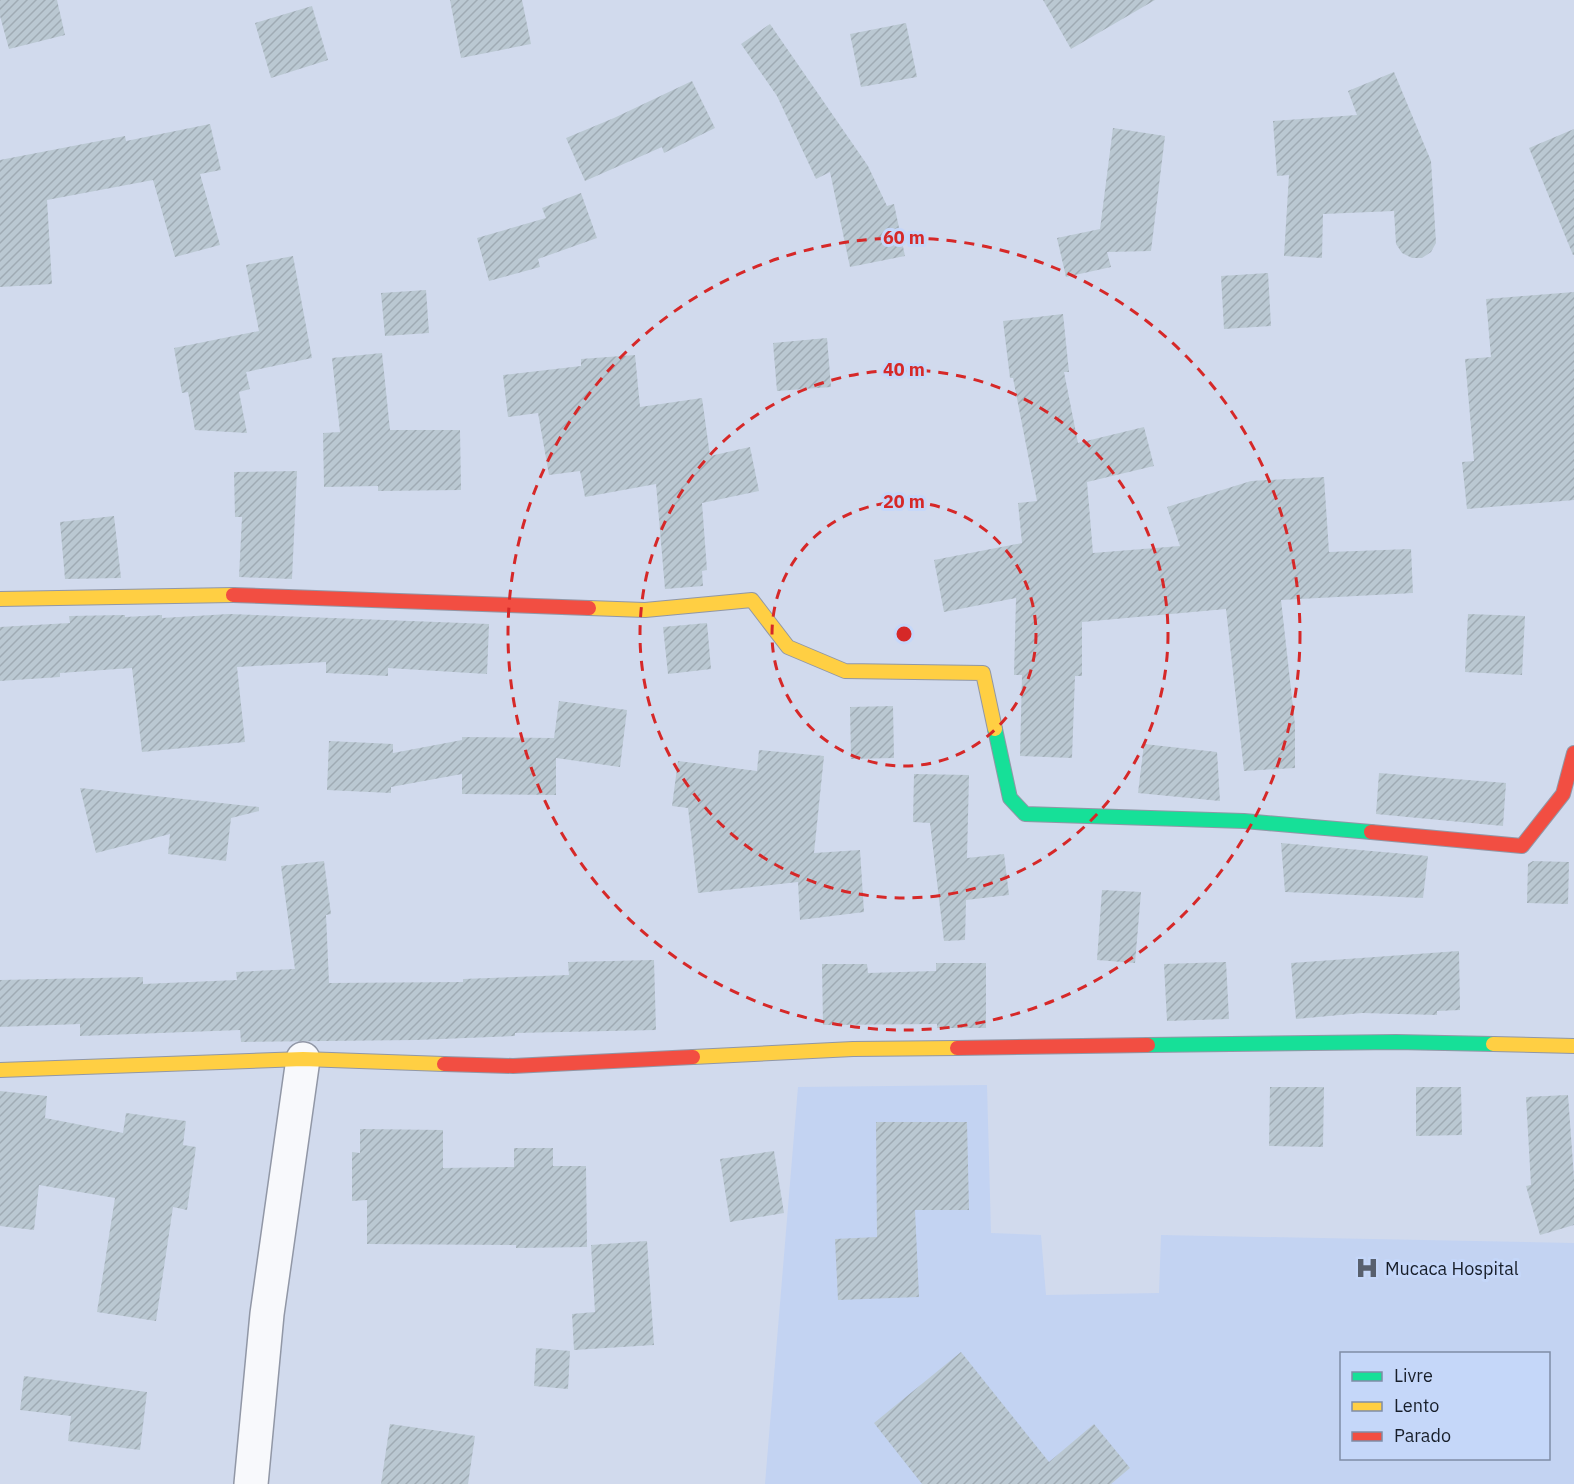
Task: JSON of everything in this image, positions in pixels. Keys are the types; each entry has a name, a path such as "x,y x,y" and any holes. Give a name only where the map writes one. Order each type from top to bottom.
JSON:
{"street":[{"path":"0,599 219,595 645,610 752,600 788,647 845,671 983,673 1010,798 1025,814 1244,821 1522,846 1563,794 1574,753"},
{"path":"0,1070 303,1059 513,1066 853,1049 1396,1042 1574,1046"},
{"path":"251,1484 267,1314 303,1059"}],"shaded area":[{"name":"Mucaca Hospital","path":"987,1085 991,1233 1041,1235 1046,1295 1159,1293 1161,1235 1574,1243 1574,1484 765,1484 798,1087"}],"building":[{"path":"0,0 57,0 65,35 9,49 0,16"},
{"path":"450,0 522,0 531,44 461,58"},
{"path":"1043,0 1155,0 1071,49"},
{"path":"312,6 328,60 271,78 255,23"},
{"path":"906,23 917,77 861,87 850,34"},
{"path":"770,24 868,166 887,206 894,204 905,256 850,267 830,172 816,179 777,96 741,44"},
{"path":"1394,72 1431,161 1436,243 1431,252 1422,258 1412,258 1402,253 1396,244 1394,211 1323,214 1322,258 1284,256 1289,175 1277,176 1273,121 1357,115 1348,91"},
{"path":"692,81 715,128 664,153 662,147 585,181 566,138"},
{"path":"210,124 221,170 200,174 220,245 175,257 153,180 47,200 52,284 0,287 0,160 125,136 126,141"},
{"path":"1113,128 1165,136 1151,251 1107,252 1111,267 1066,277 1057,238 1100,229"},
{"path":"1574,129 1574,255 1573,255 1529,148"},
{"path":"581,193 597,238 538,259 540,267 489,281 477,238 546,218 542,208"},
{"path":"293,256 312,358 246,372 250,389 239,392 247,433 195,430 188,392 182,393 174,348 259,331 246,265"},
{"path":"1268,273 1271,326 1224,329 1221,276"},
{"path":"426,290 429,333 385,336 381,293"},
{"path":"1574,292 1574,500 1467,509 1462,462 1474,461 1465,359 1491,357 1486,299"},
{"path":"1063,314 1069,372 1064,372 1078,443 1144,427 1154,466 1087,482 1093,553 1180,546 1167,507 1251,481 1324,477 1329,552 1411,549 1413,593 1281,600 1295,725 1295,768 1244,771 1226,609 1082,622 1082,676 1075,676 1072,758 1020,756 1022,675 1014,675 1016,598 944,612 934,560 1022,543 1018,503 1037,501 1013,378 1010,378 1003,321"},
{"path":"827,338 831,387 777,391 773,343"},
{"path":"382,353 390,430 460,430 461,490 378,491 378,486 324,487 323,433 340,432 332,358"},
{"path":"635,355 640,407 702,398 710,456 750,447 759,491 702,503 707,570 702,571 703,586 665,589 656,484 585,497 580,471 549,475 538,413 508,417 503,375 581,366 581,359"},
{"path":"297,471 292,579 239,577 242,517 235,517 234,472"},
{"path":"114,516 121,578 65,579 60,522"},
{"path":"229,614 489,624 487,674 388,668 388,676 326,673 326,662 237,667 245,742 142,752 132,668 60,673 60,677 0,681 0,627 70,623 69,616 162,615 162,618"},
{"path":"1468,614 1525,616 1522,675 1465,672"},
{"path":"707,623 711,669 668,674 663,627"},
{"path":"559,701 627,710 620,767 556,758 556,795 462,794 462,774 391,787 391,793 327,790 329,741 393,744 393,753 462,740 462,737 554,738"},
{"path":"893,706 894,758 851,759 850,707"},
{"path":"1144,744 1217,752 1220,801 1138,793"},
{"path":"759,750 824,756 814,853 860,850 864,912 800,920 798,882 698,893 688,808 672,806 678,761 757,771"},
{"path":"1379,773 1506,783 1503,826 1376,814"},
{"path":"914,774 969,775 967,858 1004,854 1009,895 966,900 965,940 944,941 930,823 913,822"},
{"path":"80,788 259,807 259,811 231,818 226,861 168,854 170,834 96,853"},
{"path":"1281,843 1428,856 1423,898 1285,892"},
{"path":"324,861 331,914 326,915 329,983 463,982 463,979 569,975 568,962 654,960 656,1030 515,1033 515,1036 416,1040 241,1042 240,1030 80,1036 80,1024 0,1027 0,980 143,977 143,984 237,980 236,972 295,969 281,866"},
{"path":"1533,861 1569,862 1568,904 1527,903 1528,864"},
{"path":"1102,890 1141,892 1135,963 1097,960"},
{"path":"1459,951 1460,1010 1437,1011 1437,1015 1362,1013 1296,1019 1291,963"},
{"path":"1226,962 1229,1019 1167,1021 1164,964"},
{"path":"936,963 986,963 986,1028 937,1028 937,1024 823,1025 822,964 867,964 868,973 936,971"},
{"path":"1270,1087 1324,1087 1323,1147 1269,1146"},
{"path":"1416,1087 1461,1087 1462,1135 1416,1136"},
{"path":"0,1091 47,1096 45,1118 123,1133 126,1113 186,1121 183,1145 196,1147 187,1210 173,1207 156,1321 97,1312 115,1198 39,1185 34,1230 0,1226"},
{"path":"1568,1095 1574,1178 1574,1225 1540,1235 1526,1186 1531,1185 1526,1097"},
{"path":"876,1122 967,1122 969,1210 915,1210 919,1297 838,1300 835,1239 877,1237"},
{"path":"360,1129 443,1130 443,1168 514,1167 514,1148 553,1148 553,1166 586,1166 587,1247 516,1248 516,1245 367,1244 367,1200 352,1201 352,1152 360,1153"},
{"path":"774,1151 784,1213 730,1222 720,1159"},
{"path":"647,1241 654,1345 574,1350 572,1314 595,1312 591,1245"},
{"path":"536,1348 570,1351 568,1389 534,1386"},
{"path":"961,1352 1049,1462 1094,1424 1130,1468 1111,1484 922,1484 874,1423"},
{"path":"24,1376 147,1392 140,1450 68,1441 71,1416 20,1410"},
{"path":"390,1424 475,1436 468,1484 381,1484"}],"traffic: fast":[{"path":"995,729 1010,798 1025,814 1244,821 1371,832"},
{"path":"1148,1045 1396,1042 1493,1044"}],"traffic: slow":[{"path":"0,599 233,595"},
{"path":"589,608 645,610 752,600 788,647 845,671 983,673 995,729"},
{"path":"1493,1044 1574,1046"},
{"path":"693,1057 853,1049 957,1048"},
{"path":"0,1070 303,1059 444,1064"}],"traffic: jam":[{"path":"233,595 589,608"},
{"path":"1371,832 1522,846 1563,794 1574,753"},
{"path":"957,1048 1148,1045"},
{"path":"444,1064 513,1066 693,1057"}],"place":[{"name":"Mucaca Hospital","path":"1367,1268"}]}
